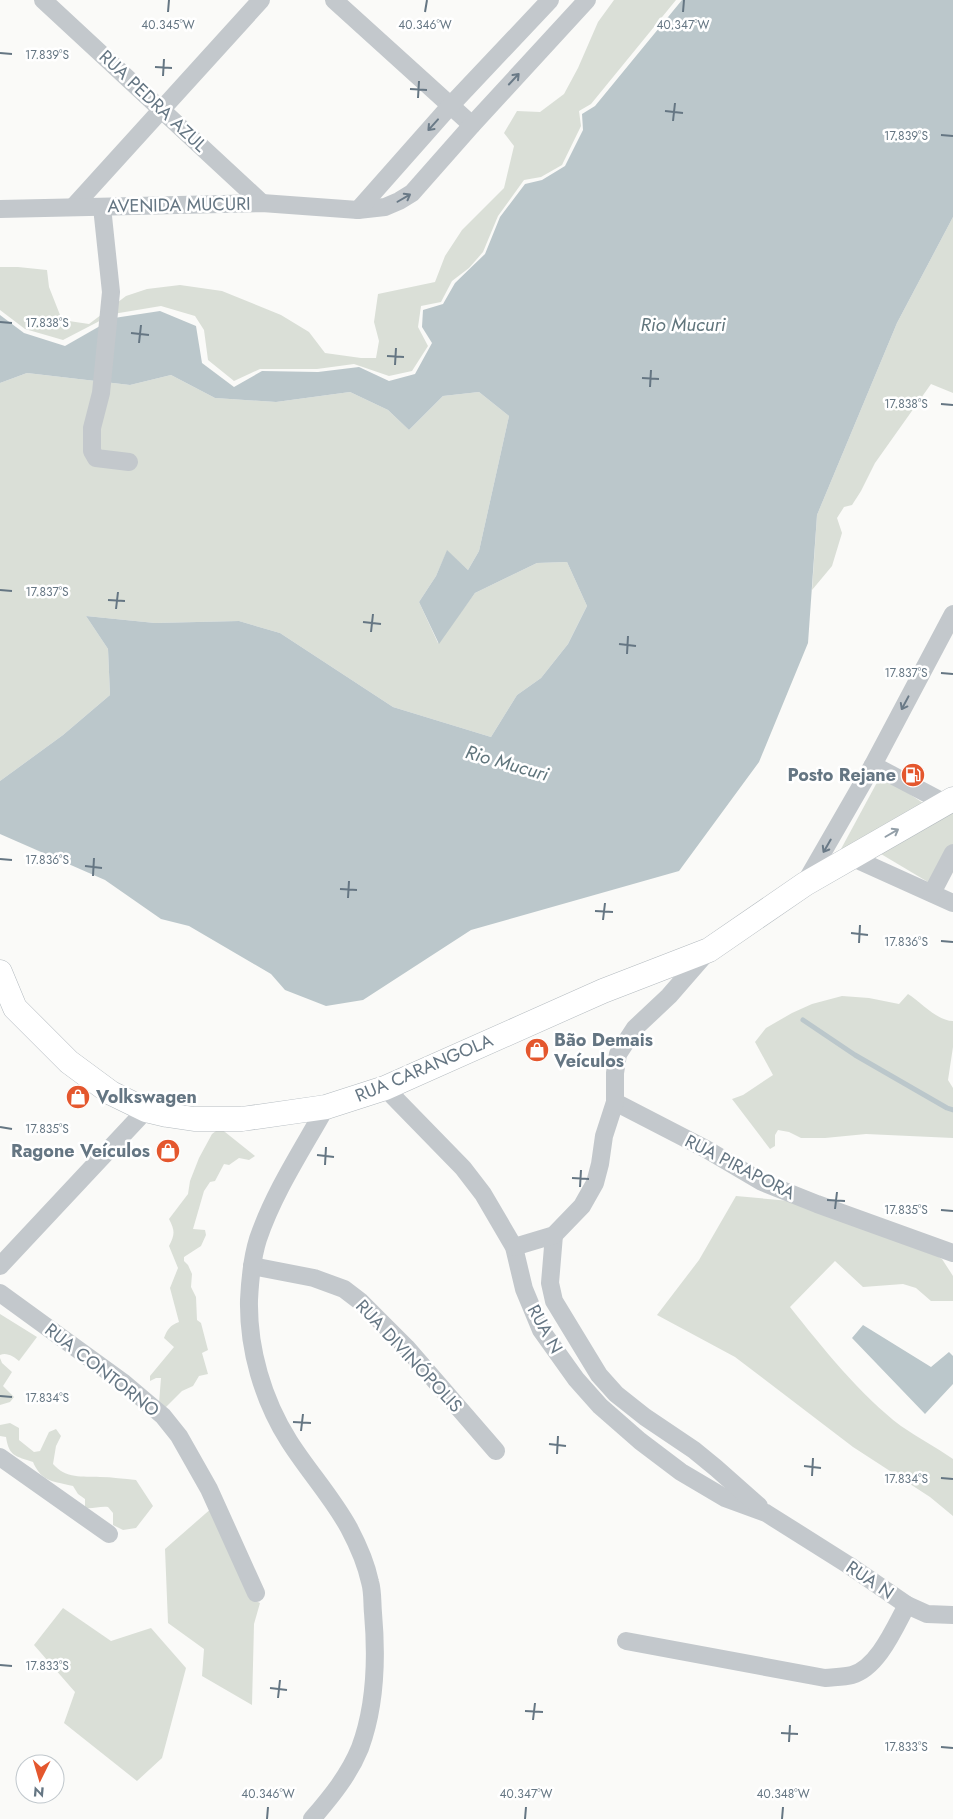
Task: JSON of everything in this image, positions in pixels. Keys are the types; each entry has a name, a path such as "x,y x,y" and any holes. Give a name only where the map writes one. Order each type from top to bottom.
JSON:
{"main road":[{"name":"RUA CARANGOLA","path":"7,1003 75,1066 111,1093 146,1110 167,1116 194,1119 242,1119 326,1107 385,1088 603,991 709,950 805,884 949,801"},
{"path":"0,972 7,1003"}],"street":[{"name":"RUA PEDRA AZUL","path":"43,0 262,203"},
{"path":"74,206 261,0"},
{"path":"334,0 472,124"},
{"path":"358,210 450,106 550,0"},
{"name":"AVENIDA MUCURI","path":"0,209 262,203 358,210 385,207 412,193 472,124 587,0"},
{"path":"102,207 111,292 101,393 92,428 92,451 93,456 102,460 129,462"},
{"path":"805,884 873,765 953,614"},
{"path":"873,765 949,801"},
{"path":"932,893 953,853"},
{"path":"851,856 953,903"},
{"path":"514,1247 554,1235 582,1206 595,1182 604,1136 615,1102 615,1073 618,1054 635,1028 669,996 709,950"},
{"name":"RUA N","path":"385,1088 463,1168 483,1194 514,1247 524,1289 541,1330 576,1379 600,1406 640,1441 689,1476 725,1498 766,1513"},
{"name":"RUA PIRAPORA","path":"615,1102 762,1182 953,1253"},
{"path":"312,1819 331,1797 346,1774 359,1749 365,1729 372,1697 376,1652 371,1584 364,1560 348,1527 289,1441 266,1396 254,1355 249,1301 252,1266 258,1240 270,1209 326,1107"},
{"path":"0,1266 146,1110"},
{"name":"RUA N","path":"554,1235 550,1282 554,1300 600,1376 616,1394 709,1462 766,1513 850,1566 907,1605 927,1614 953,1615"},
{"name":"RUA DIVINÓPOLIS","path":"252,1266 314,1278 344,1289 361,1302 406,1347 496,1451"},
{"path":"524,1289 550,1282"},
{"name":"RUA CONTORNO","path":"0,1293 124,1383 163,1416 179,1436 209,1489 256,1593"},
{"path":"619,1423 632,1406"},
{"path":"0,1457 109,1534"},
{"path":"626,1641 825,1678 854,1675 872,1662 892,1634 907,1605"}],"shaded area":[{"path":"614,0 676,0 591,104 579,111 581,126 562,165 541,177 524,180 498,216 483,252 469,268 452,281 441,302 421,306 418,327 428,346 412,371 389,376 354,364 317,369 260,369 234,381 208,360 204,330 195,316 161,306 113,314 63,340 25,329 0,310 0,267 47,270 49,287 62,320 89,324 126,296 147,289 180,285 222,291 281,315 309,332 325,353 376,358 379,341 374,322 378,294 435,282 445,256 462,230 504,188 514,146 504,133 517,111 540,112 564,94 578,68 598,22"},
{"path":"953,217 953,393 931,384 875,463 852,505 844,507 837,518 842,533 832,566 812,590 817,515 897,323"},
{"path":"27,373 130,385 171,375 215,398 276,402 350,392 388,410 409,430 443,396 479,392 509,416 479,551 468,570 447,551 436,576 419,602 438,643 475,593 537,563 567,562 587,606 568,644 541,678 517,695 491,737 393,707 280,633 239,621 155,623 86,616 108,649 110,695 63,735 0,781 0,383"},
{"path":"881,775 926,805 843,852 841,849"},
{"path":"953,808 953,845 933,885 881,854"},
{"path":"908,994 935,1015 953,1021 953,1047 948,1080 953,1088 953,1138 866,1134 801,1138 789,1132 778,1130 775,1135 775,1146 770,1149 732,1099 743,1095 773,1075 755,1042 766,1028 812,1004 842,996 869,998 899,1004"},
{"path":"220,1128 255,1156 249,1160 239,1158 229,1165 224,1164 215,1181 210,1182 204,1191 193,1229 205,1230 206,1235 201,1246 184,1257 184,1261 192,1274 191,1287 196,1297 197,1320 201,1323 208,1350 202,1353 208,1374 199,1376 193,1386 182,1391 165,1408 159,1403 161,1378 150,1381 150,1376 174,1347 164,1338 169,1328 179,1322 170,1288 178,1268 169,1246 174,1232 169,1219 188,1194 190,1181 199,1158 212,1134"},
{"path":"736,1196 790,1201 920,1246 942,1259 953,1276 953,1301 931,1301 916,1288 903,1284 863,1287 835,1261 790,1307 828,1354 886,1414 901,1426 953,1459 953,1516 930,1497 853,1447 735,1357 657,1315 699,1260"},
{"path":"0,1314 37,1337 19,1361 8,1355 0,1355"},
{"path":"0,1358 2,1363 12,1372 3,1386 14,1397 10,1402 0,1405"},
{"path":"10,1423 19,1428 19,1440 34,1452 40,1451 49,1432 56,1429 61,1436 56,1446 53,1464 58,1469 75,1476 136,1480 153,1506 136,1528 123,1530 113,1525 113,1513 108,1507 85,1508 85,1499 78,1494 73,1486 45,1478 40,1474 33,1462 14,1455 7,1444 6,1437 0,1436 0,1425"},
{"path":"213,1507 252,1599 260,1603 254,1624 252,1705 202,1676 204,1649 168,1623 165,1549"},
{"path":"63,1608 111,1641 151,1628 186,1668 162,1758 137,1781 64,1723 75,1692 34,1645"}],"water":[{"name":"Rio Mucuri","path":"682,0 953,0 953,217 897,323 817,515 808,643 759,762 679,871 471,930 363,1000 326,1006 285,990 271,974 189,926 161,919 105,880 0,834 0,781 63,735 110,695 108,649 86,616 155,623 239,621 280,633 393,707 491,737 517,695 541,678 568,644 587,606 567,562 537,563 475,593 439,644 419,602 436,576 447,550 468,570 479,551 509,416 479,392 443,396 409,430 388,410 350,392 276,402 215,398 171,375 130,385 27,373 0,383 0,315 24,333 65,346 114,318 160,311 196,326 202,363 234,387 262,371 318,372 359,367 389,381 415,374 432,343 422,327 423,310 443,304 455,283 485,254 500,217 525,184 542,180 565,166 583,130 582,114 595,106"},
{"path":"863,1325 931,1367 949,1352 953,1356 953,1384 925,1414 852,1338"}],"waterway":[{"path":"803,1020 855,1055 953,1110"}],"place":[{"name":"Posto Rejane","path":"913,775"},
{"name":"Bão Demais Veículos","path":"537,1050"},
{"name":"Volkswagen","path":"78,1097"},
{"name":"Ragone Veículos","path":"168,1151"}]}
